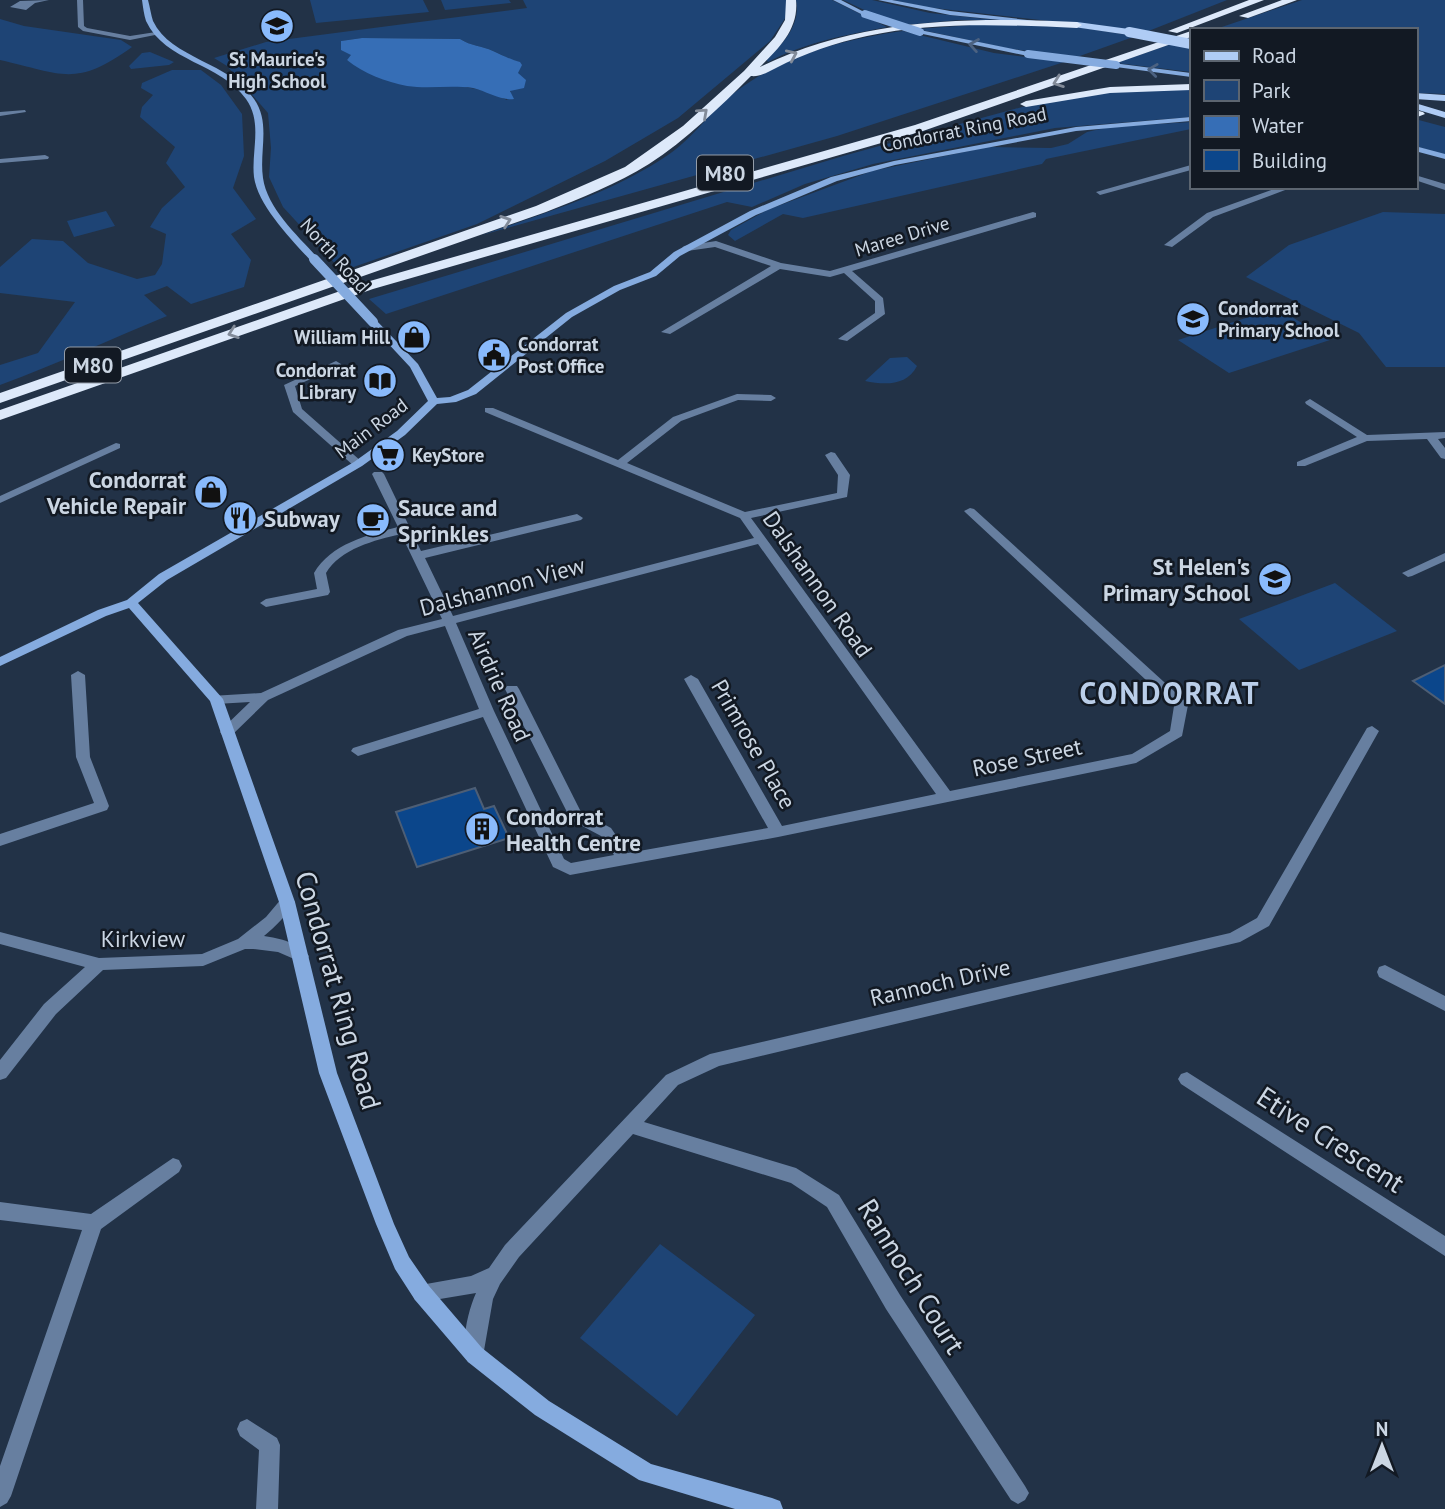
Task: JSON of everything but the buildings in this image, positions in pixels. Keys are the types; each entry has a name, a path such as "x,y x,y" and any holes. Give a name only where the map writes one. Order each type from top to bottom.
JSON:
{"highway":[{"name":"M80","path":"0,398 586,191 658,153 732,87 781,37 790,19 791,0"},
{"path":"1115,48 1238,0"},
{"name":"M80","path":"187,333 450,251 940,110 1259,0"},
{"path":"1205,28 1279,0"},
{"path":"1205,28 1292,0"},
{"name":"M80","path":"732,87 769,65 805,50 865,34 926,25 985,21 1077,25"},
{"name":"M80","path":"0,415 368,286 919,128 1190,33"},
{"name":"M80","path":"767,172 893,142 1036,102 1110,90 1190,87"}],"main road":[{"path":"145,0 148,24 156,34"},
{"path":"836,0 865,14 920,32 1028,54 1190,75"},
{"path":"881,0 969,15 1129,32 1190,44"},
{"name":"North Road","path":"156,34 233,80 251,100 261,138 260,186 293,238 415,366 434,401"},
{"path":"1417,96 1445,98"},
{"path":"1417,112 1445,115"},
{"path":"1417,112 1445,121"},
{"name":"Condorrat Ring Road","path":"753,213 834,179 894,163 1076,129 1190,119"},
{"path":"1417,149 1445,157"},
{"name":"Main Road","path":"0,662 102,613 131,603 163,577 358,464 401,433 434,401 452,400 472,392 569,315 617,288 653,274 687,248 753,213"},
{"name":"Condorrat Ring Road","path":"131,603 216,699 287,902 328,1073 385,1224 402,1263 422,1293 475,1355 542,1408 646,1473 772,1509"}],"street":[{"path":"32,3 46,0"},
{"path":"80,0 81,27 85,30 122,37 156,34"},
{"path":"0,114 22,112"},
{"path":"27,158 35,147"},
{"path":"0,161 45,157"},
{"path":"1100,192 1190,168"},
{"path":"1417,178 1445,187"},
{"path":"1169,245 1210,215 1283,189"},
{"name":"Maree Drive","path":"687,248 702,245 729,247 779,266 830,275 1033,215"},
{"path":"720,230 718,236 729,247"},
{"path":"666,332 779,266"},
{"path":"843,339 880,314 880,300 846,270"},
{"path":"336,364 289,385 297,410 358,464"},
{"path":"619,464 677,419 737,397 771,398"},
{"path":"1310,402 1365,439"},
{"name":"Dalshannon Road","path":"489,410 744,516 946,797"},
{"path":"1430,435 1445,456"},
{"path":"1301,464 1365,439 1445,435"},
{"path":"0,500 116,446"},
{"path":"744,516 843,495 844,475 831,455"},
{"name":"Airdrie Road","path":"378,474 449,621 487,711 558,863 570,869"},
{"name":"Rose Street","path":"570,869 623,857 778,832 1136,758 1177,733 1181,705 970,511"},
{"path":"418,556 577,518"},
{"path":"266,603 324,592 320,573 326,563 363,541 405,529"},
{"name":"Dalshannon View","path":"227,732 263,697 403,633 761,540"},
{"path":"1408,573 1445,557"},
{"path":"0,840 102,806 83,757 78,675"},
{"name":"Primrose Place","path":"691,679 778,832"},
{"path":"512,689 576,816 606,832 623,857"},
{"name":"Dalshannon View","path":"216,699 263,697"},
{"path":"358,751 487,711"},
{"name":"Rannoch Drive","path":"475,1355 477,1316 483,1295 494,1275 512,1251 672,1080 716,1059 1234,938 1263,922 1372,731"},
{"name":"Kirkview","path":"0,938 99,964 203,960 244,943 271,921 287,902"},
{"name":"Kirkview","path":"244,943 265,941 286,946 301,956"},
{"path":"0,1073 50,1009 99,964"},
{"path":"1385,972 1445,1004"},
{"name":"Etive Crescent","path":"1187,1079 1445,1247"},
{"name":"Rannoch Court","path":"629,1125 796,1176 833,1201 893,1302 1018,1493"},
{"path":"0,1496 94,1223 173,1166"},
{"path":"0,1211 94,1223"},
{"path":"422,1293 473,1285 494,1275"},
{"path":"247,1429 270,1445 267,1509"}],"green space":[{"path":"310,0 423,0 429,12 316,23"},
{"path":"441,0 509,0 511,3 445,10"},
{"path":"523,0 786,0 786,17 770,41 678,118 605,161 477,224 342,271 283,207 269,177 271,148 268,113 227,66 214,58 266,42 527,8","holes":["362,38 460,39 519,62 518,73 507,100 487,91 460,86 408,86 347,60 352,55 341,41"]},
{"path":"796,0 832,0 887,27 812,44 768,62 766,59 779,47 793,26"},
{"path":"843,0 872,0 930,13 995,20 905,25"},
{"path":"893,0 1227,0 1146,32 925,7"},
{"path":"1302,0 1445,0 1445,94 1417,93 1417,28 1219,28"},
{"path":"0,19 24,26 121,40 132,47 113,60 82,73 39,70 0,60"},
{"path":"999,23 1077,27 1136,36 1077,57 1011,49 917,29"},
{"path":"903,31 994,53 1064,62 837,136 482,235 578,201 647,168 678,148 729,97 776,67 816,50"},
{"path":"1174,43 1190,47 1190,72 1116,63"},
{"path":"150,52 174,62 169,65 131,69 129,66 142,53"},
{"path":"172,70 201,70 221,85 242,114 244,156 233,188 256,219 231,234 251,260 244,287 191,304 167,286 144,295 167,316 0,385 0,365 38,353 75,302 0,293 0,267 32,239 63,241 88,263 137,279 155,275 162,264 166,234 150,227 162,208 185,187 166,163 175,147 140,117 142,107 153,95 141,88 142,83"},
{"path":"1190,89 1190,117 1055,128 873,164 805,184 752,207 727,202 386,314 369,299 843,156 1022,107 1099,93"},
{"path":"1417,120 1445,127 1445,155 1417,147"},
{"path":"1190,122 1190,129 1046,159 1042,164 803,218 783,214 735,241 728,235 731,230 767,210 872,171 988,147 1051,148 1068,144 1087,132 1109,127"},
{"path":"106,211 115,226 74,237 67,221"},
{"path":"1383,212 1445,214 1445,367 1386,367 1359,333 1246,277 1289,245"},
{"path":"1277,308 1330,340 1229,373 1178,340"},
{"path":"907,357 917,366 913,373 901,381 865,381 890,358"},
{"path":"1335,583 1397,631 1299,670 1239,619"},
{"path":"660,1244 755,1315 677,1416 580,1338"}],"water":[{"path":"362,38 460,39 520,62 522,65 518,73 526,80 524,88 510,91 514,99 509,99 473,88 415,87 391,82 367,73 347,60 351,55 341,50 341,41"}],"place":[{"name":"St Maurice's High School","path":"277,26"},
{"name":"Condorrat Primary School","path":"1193,319"},
{"name":"William Hill","path":"414,337"},
{"name":"Condorrat Post Office","path":"494,355"},
{"name":"Condorrat Library","path":"380,381"},
{"name":"KeyStore","path":"388,455"},
{"name":"Condorrat Vehicle Repair","path":"211,492"},
{"name":"Subway","path":"240,518"},
{"name":"Sauce and Sprinkles","path":"373,520"},
{"name":"St Helen's Primary School","path":"1275,579"},
{"name":"Condorrat Health Centre","path":"482,829"}],"district":[{"name":"CONDORRAT","path":"1170,692"}]}
